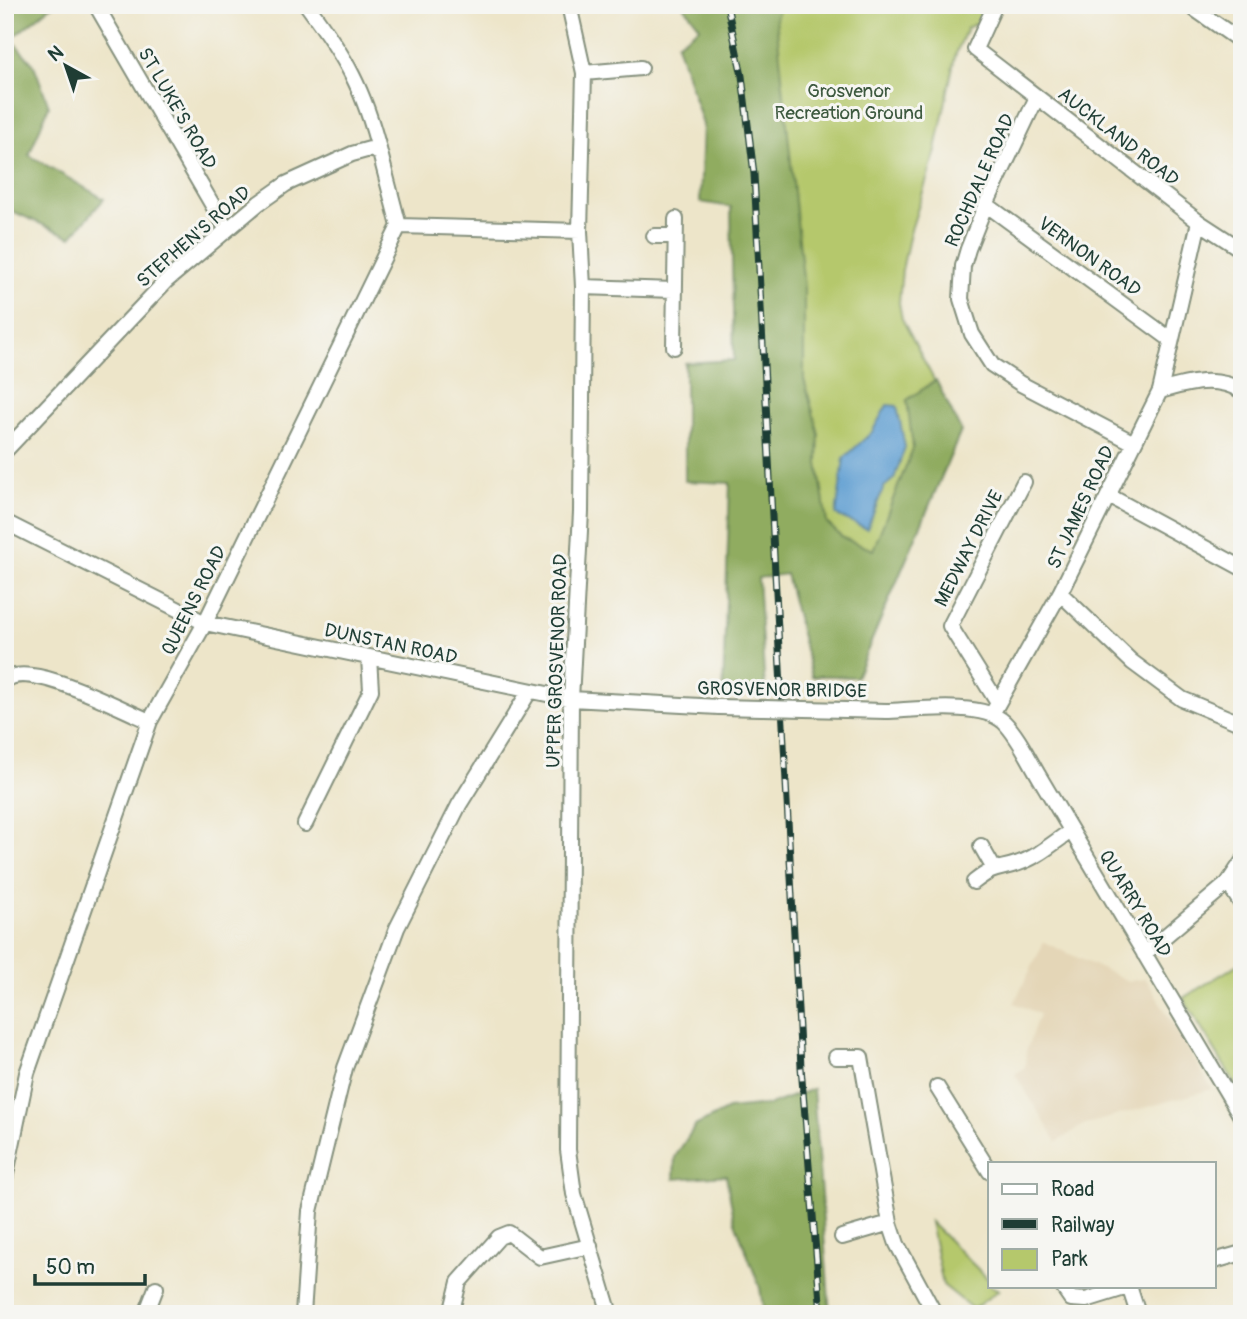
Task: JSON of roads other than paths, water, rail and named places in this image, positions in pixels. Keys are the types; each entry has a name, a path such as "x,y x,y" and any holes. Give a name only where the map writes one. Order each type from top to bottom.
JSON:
{"street":[{"name":"ST LUKE'S ROAD","path":"96,5 227,230"},
{"path":"307,5 356,76 368,106 399,226 580,231"},
{"name":"UPPER GROSVENOR ROAD","path":"569,5 584,73 580,231 583,287 581,512 571,699 568,1150 574,1194 610,1314"},
{"name":"AUCKLAND ROAD","path":"995,5 975,49 1199,222 1242,250"},
{"path":"1189,5 1242,42"},
{"path":"584,73 641,68"},
{"name":"ROCHDALE ROAD","path":"1037,97 968,249 961,282 961,299 979,349 1006,375 1132,442"},
{"name":"STEPHEN'S ROAD","path":"5,451 157,290 227,230 286,184 352,154 370,149 380,153"},
{"name":"VERNON ROAD","path":"987,205 1170,339"},
{"path":"674,347 676,219"},
{"name":"ST JAMES ROAD","path":"995,708 1060,593 1109,496 1132,442 1160,391 1199,222"},
{"name":"QUEENS ROAD","path":"5,1179 27,1073 150,721 205,623 399,226"},
{"path":"654,236 675,236"},
{"path":"583,287 674,290"},
{"path":"1160,391 1197,381 1231,384 1242,391"},
{"name":"MEDWAY DRIVE","path":"995,708 950,626 1024,482"},
{"path":"1109,496 1242,568"},
{"name":"DUNSTAN ROAD","path":"5,522 205,623 571,699"},
{"path":"1060,593 1132,662 1182,699 1242,724"},
{"path":"305,824 371,690 369,658"},
{"path":"5,681 21,673 47,677 150,721"},
{"path":"303,1314 310,1211 349,1056 401,920 459,805 529,692"},
{"name":"GROSVENOR BRIDGE","path":"571,699 719,707 886,711 995,708"},
{"name":"QUARRY ROAD","path":"995,708 1242,1118"},
{"path":"974,882 993,867 1019,863 1071,831"},
{"path":"981,846 993,867"},
{"path":"1144,954 1228,883 1242,862"},
{"path":"1228,883 1242,905"},
{"path":"836,1057 861,1057 890,1223 897,1244 935,1314"},
{"path":"937,1087 988,1169"},
{"path":"842,1237 890,1223"},
{"path":"451,1314 459,1282 499,1237 509,1233 540,1257 590,1246"},
{"path":"1216,1260 1242,1253"},
{"path":"146,1314 156,1288"},
{"path":"1063,1288 1071,1299 1086,1300 1124,1288"},
{"path":"1131,1288 1138,1314"}],"water":[{"path":"887,405 897,406 905,447 894,479 884,487 867,529 836,515 844,458 872,432"}],"railway":[{"path":"727,5 742,76 754,174 801,1067 821,1314"}],"park label":[{"name":"Grosvenor Recreation Ground","path":"849,101"}]}
